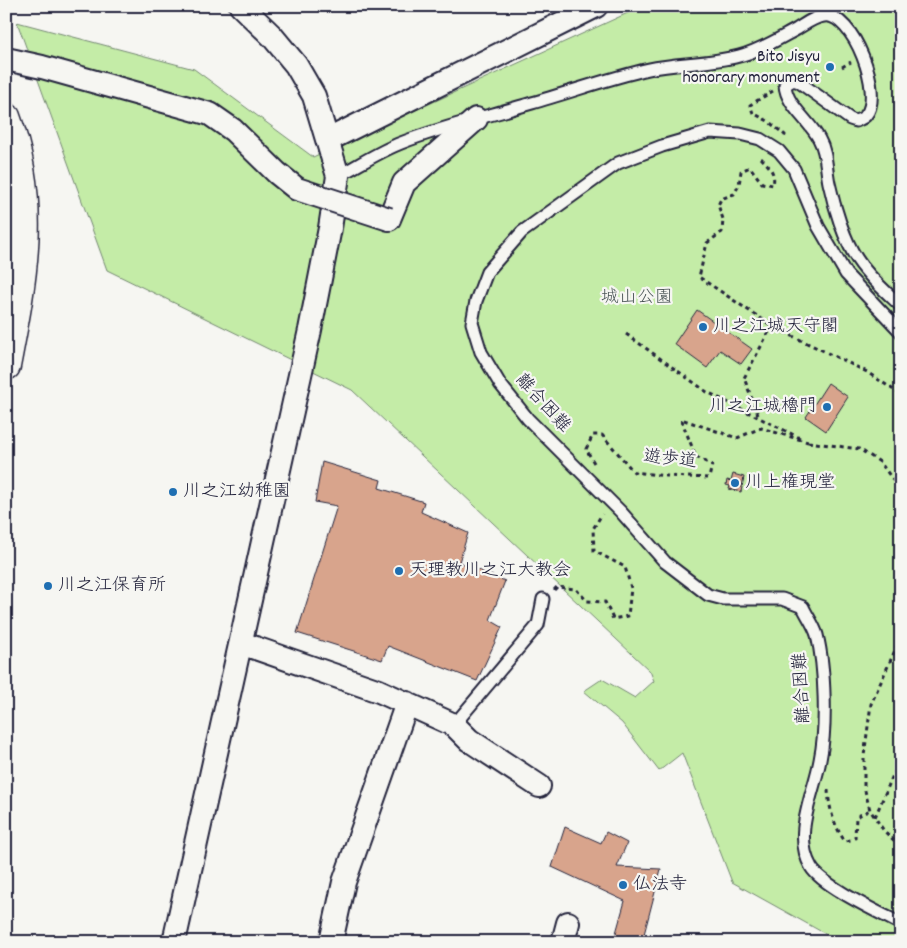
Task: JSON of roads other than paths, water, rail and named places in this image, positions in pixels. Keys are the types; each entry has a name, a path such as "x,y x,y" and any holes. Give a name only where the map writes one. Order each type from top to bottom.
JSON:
{"street":[{"path":"174,942 310,330 338,176 314,96 296,65 272,36 241,6"},
{"path":"328,140 596,6"},
{"path":"6,59 42,67 210,114 234,130 297,190 389,219 404,183 476,119"},
{"path":"6,117 15,142 21,169 25,207 25,243 21,285 6,366"},
{"path":"241,643 379,691 407,703 454,726 469,740 539,786"},
{"path":"331,942 344,882 407,703"}],"lane":[{"path":"338,176 400,143 604,80 652,69 707,63 741,56 766,46 822,16 830,16 838,19 852,37 862,56 870,80 872,99 865,117 856,121 850,119 799,82 793,80 785,85 785,90 820,139 826,159 829,184 845,236 856,258 875,282 901,306"},
{"name":"離合困難","path":"901,332 846,274 818,226 794,169 779,150 753,137 710,132 662,146 618,163 522,232 487,272 476,301 472,323 481,352 500,384 528,419 621,512 665,562 708,596 723,600 782,599 803,607 816,633 822,671 824,712 821,759 806,817 803,844 811,868 834,888 901,924"},
{"path":"454,726 538,625 543,599"}],"place":[{"name":"Bito Jisyu honorary monument","path":"830,67"},
{"name":"川之江城天守閣","path":"703,327"},
{"name":"川之江城櫓門","path":"827,407"},
{"name":"川上権現堂","path":"735,483"},
{"name":"川之江幼稚園","path":"173,492"},
{"name":"天理教川之江大教会","path":"399,571"},
{"name":"川之江保育所","path":"48,586"},
{"name":"仏法寺","path":"623,885"}],"park label":[{"name":"城山公園","path":"637,298"}]}
